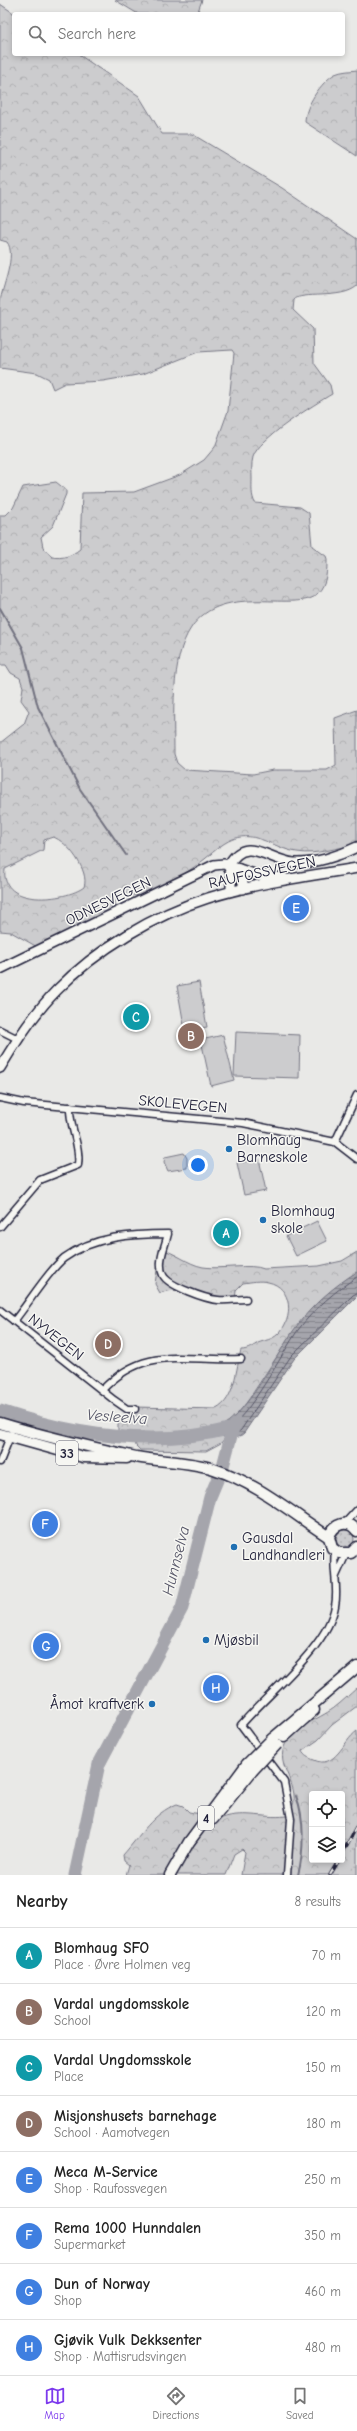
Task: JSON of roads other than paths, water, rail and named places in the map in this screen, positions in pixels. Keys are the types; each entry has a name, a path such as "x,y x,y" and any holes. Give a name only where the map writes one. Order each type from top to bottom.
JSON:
{"main road":[{"path":"231,891 231,872 228,866 235,856 246,850 254,850 294,863 328,857 357,847"},
{"name":"ODNESVEGEN","path":"0,969 219,864 263,876 295,879"},
{"name":"RAUFOSSVEGEN","path":"0,1068 18,1039 57,990 94,959 126,937 162,917 207,898 231,891 357,868"},
{"path":"239,869 244,876 243,889"},
{"name":"33","path":"0,1424 71,1444 137,1457 181,1461 206,1467 240,1480 307,1520 329,1537 330,1544 335,1551"},
{"name":"33","path":"3,1436 83,1456 118,1458 137,1457"},
{"name":"33","path":"307,1520 334,1528"},
{"path":"329,1537 334,1528 345,1524 356,1527"},
{"path":"335,1551 353,1551"},
{"name":"4","path":"170,1875 194,1835 249,1767 275,1741 357,1667"},
{"name":"4","path":"275,1741 357,1676"},
{"name":"4","path":"178,1875 212,1821 249,1767"}],"street":[{"path":"0,1030 18,1039"},
{"path":"335,1142 357,1094"},
{"name":"SKOLEVEGEN","path":"0,1098 70,1107 243,1122 335,1142 357,1159"},
{"path":"0,1227 40,1180 78,1165 79,1157 70,1121 70,1107"},
{"path":"14,1321 63,1259 85,1245 117,1236 168,1234 161,1261 162,1275 167,1281 208,1299 220,1301 246,1299"},
{"name":"NYVEGEN","path":"0,1310 127,1409 135,1409"},
{"path":"102,1390 114,1378 148,1360 241,1359"},
{"path":"0,1462 3,1436 10,1427"},
{"path":"345,1524 357,1510"},
{"path":"287,1875 291,1819 284,1782 241,1725 303,1659 326,1630 335,1608 335,1551"},
{"path":"336,1576 353,1551"}],"water":[{"path":"357,1272 357,1296 294,1359 244,1433 239,1437 222,1436 218,1427 229,1421 239,1412 250,1398 288,1338 302,1319 324,1296"}],"waterway":[{"path":"0,608 23,648 38,707 80,789 126,855"},
{"name":"Vesleelva","path":"0,1411 57,1427 86,1433 115,1436 145,1438 174,1437 204,1434 233,1428"},
{"name":"Hunnselva","path":"75,1875 99,1764 182,1608 210,1497 223,1466 233,1428 237,1423"},
{"path":"296,1796 301,1814 303,1835 298,1875"}],"railway":[{"path":"345,1848 357,1826"},
{"path":"330,1875 337,1863"}],"place":[{"name":"Meca M-Service","path":"296,908"},
{"name":"Vardal Ungdomsskole","path":"136,1017"},
{"name":"Vardal ungdomsskole","path":"191,1036"},
{"name":"Blomhaug Barneskole","path":"229,1149"},
{"name":"Blomhaug skole","path":"263,1220"},
{"name":"Blomhaug SFO","path":"226,1233"},
{"name":"Misjonshusets barnehage","path":"108,1344"},
{"name":"Rema 1000 Hunndalen","path":"45,1524"},
{"name":"Gausdal Landhandleri","path":"234,1547"},
{"name":"Mjøsbil","path":"206,1640"},
{"name":"Dun of Norway","path":"46,1646"},
{"name":"Gjøvik Vulk Dekksenter","path":"216,1688"},
{"name":"Åmot kraftverk","path":"152,1704"}]}
